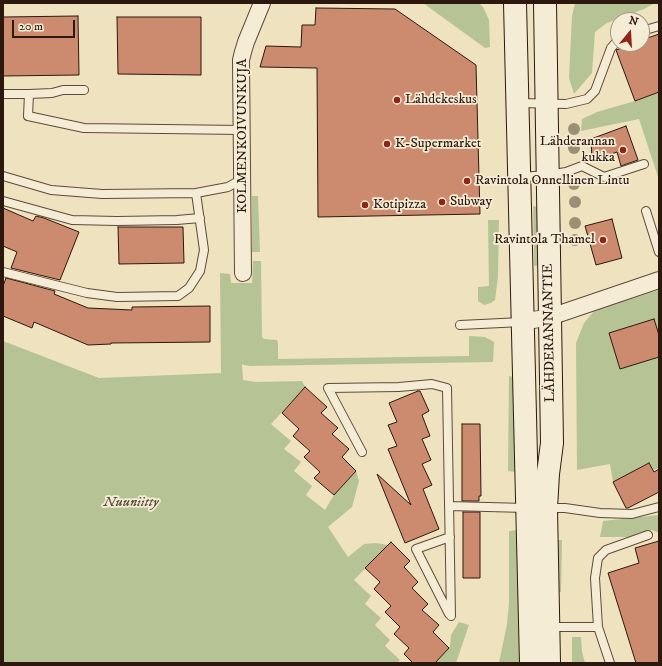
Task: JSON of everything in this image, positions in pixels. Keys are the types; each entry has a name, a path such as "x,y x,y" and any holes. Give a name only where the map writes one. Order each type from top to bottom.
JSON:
{"main road":[{"name":"LÄHDERANNANTIE","path":"515,3 522,322 536,508 539,627 548,663"},
{"name":"LÄHDERANNANTIE","path":"536,508 548,474 552,443 545,3"},
{"name":"LÄHDERANNANTIE","path":"531,663 539,627"}],"street":[{"name":"KOLMENKOIVUNKUJA","path":"243,273 241,60 262,3"},
{"path":"522,322 550,317 659,280"}],"lane":[{"path":"517,103 566,104 586,99 595,91 610,51"},
{"path":"3,94 52,93 63,90 84,90"},
{"path":"29,94 28,116 84,128 242,130"},
{"path":"519,177 566,172 582,166 604,177 644,164"},
{"path":"3,176 52,190 102,194 196,193 228,186 242,179"},
{"path":"3,272 87,292 117,297 178,296 189,288 200,271 204,250 196,193"},
{"path":"3,202 72,220 117,221 200,218"},
{"path":"646,211 659,252"},
{"path":"460,325 522,322"},
{"path":"362,452 328,388 399,387 432,384 447,388 450,537 451,616 416,549 450,537"},
{"path":"449,506 565,508 600,513 632,514 659,507"},
{"path":"610,663 598,627 595,578 598,558 606,550 648,535"},
{"path":"539,627 598,627"}],"green space":[{"path":"423,3 479,3 483,7 489,20 490,47 485,48"},
{"path":"575,3 655,3 636,12 610,12 610,22 595,32 592,73 574,94 569,78 572,16"},
{"path":"659,92 659,180 639,119 581,131 582,119 597,112"},
{"path":"252,196 258,196 260,252 252,252"},
{"path":"533,206 538,207 545,265 534,266"},
{"path":"488,220 499,220 498,277 495,300 484,305 478,301 478,287 489,286"},
{"name":"Nuuniitty","path":"253,261 261,261 262,337 264,339 277,340 278,359 469,356 469,336 485,337 494,342 493,362 250,366 242,364 243,380 256,382 302,381 305,387 271,424 291,441 284,449 301,462 294,471 312,486 306,495 325,510 334,495 356,471 359,481 352,507 328,527 348,557 364,544 376,543 388,545 354,580 371,596 365,604 381,618 375,625 390,640 385,646 400,660 397,663 3,663 3,341 99,378 221,373 220,273 230,274 231,283 252,283"},
{"path":"659,290 659,468 653,470 649,463 613,482 610,464 577,470 576,343 584,323 595,310"},
{"path":"509,376 513,377 515,390 516,472 508,471"},
{"path":"659,515 659,533 652,530 631,537 600,537 603,521"},
{"path":"518,530 519,663 499,663 507,624 509,603 509,531"},
{"path":"552,540 562,540 561,592 552,592"},
{"path":"459,622 469,625 456,663 434,663 450,646 451,635"},
{"path":"572,637 581,637 582,652 585,663 572,663"}],"building":[{"name":"Lähdekeskus","path":"316,8 395,9 476,65 480,214 318,217 317,68 260,67 266,46 301,47 302,25 315,25"},
{"path":"78,16 79,75 3,76 3,17"},
{"path":"117,17 201,17 201,75 118,74"},
{"path":"659,34 659,92 635,101 617,52 650,52 650,37"},
{"path":"626,126 638,160 621,166 617,152 592,161 591,139"},
{"path":"3,208 33,221 36,216 79,232 60,280 11,268 17,252 3,246"},
{"name":"Ravintola Thamel","path":"612,219 622,258 596,265 585,226"},
{"path":"118,227 183,227 184,263 119,264"},
{"path":"6,278 55,291 54,294 88,308 132,310 132,307 210,306 210,342 111,343 88,345 34,322 32,328 3,316 3,286"},
{"path":"654,319 659,335 659,357 620,369 609,333"},
{"path":"305,387 327,407 321,413 338,428 332,434 349,449 342,457 356,471 334,495 314,478 320,472 304,457 310,451 293,436 299,429 282,413"},
{"path":"420,391 429,411 422,415 430,436 422,439 431,460 422,464 432,485 423,489 439,529 405,543 377,474 411,505 388,449 397,446 388,425 397,422 389,403"},
{"path":"462,424 480,424 481,496 479,496 479,501 462,501"},
{"path":"649,463 654,472 659,469 659,492 626,508 613,482"},
{"path":"463,512 480,512 480,578 463,578"},
{"path":"659,541 659,663 636,663 608,573 639,563 635,548"},
{"path":"391,542 410,561 404,567 418,582 412,588 428,604 422,610 439,625 433,632 449,648 435,663 413,663 404,654 409,648 394,634 400,627 385,612 391,606 374,589 380,582 365,568"}],"place":[{"name":"Lähdekeskus","path":"397,100"},
{"name":"K-Supermarket","path":"387,144"},
{"name":"Lähderannan kukka","path":"623,150"},
{"name":"Ravintola Onnellinen Lintu","path":"467,181"},
{"name":"Subway","path":"442,202"},
{"name":"Kotipizza","path":"365,205"},
{"name":"Ravintola Thamel","path":"603,240"}]}
